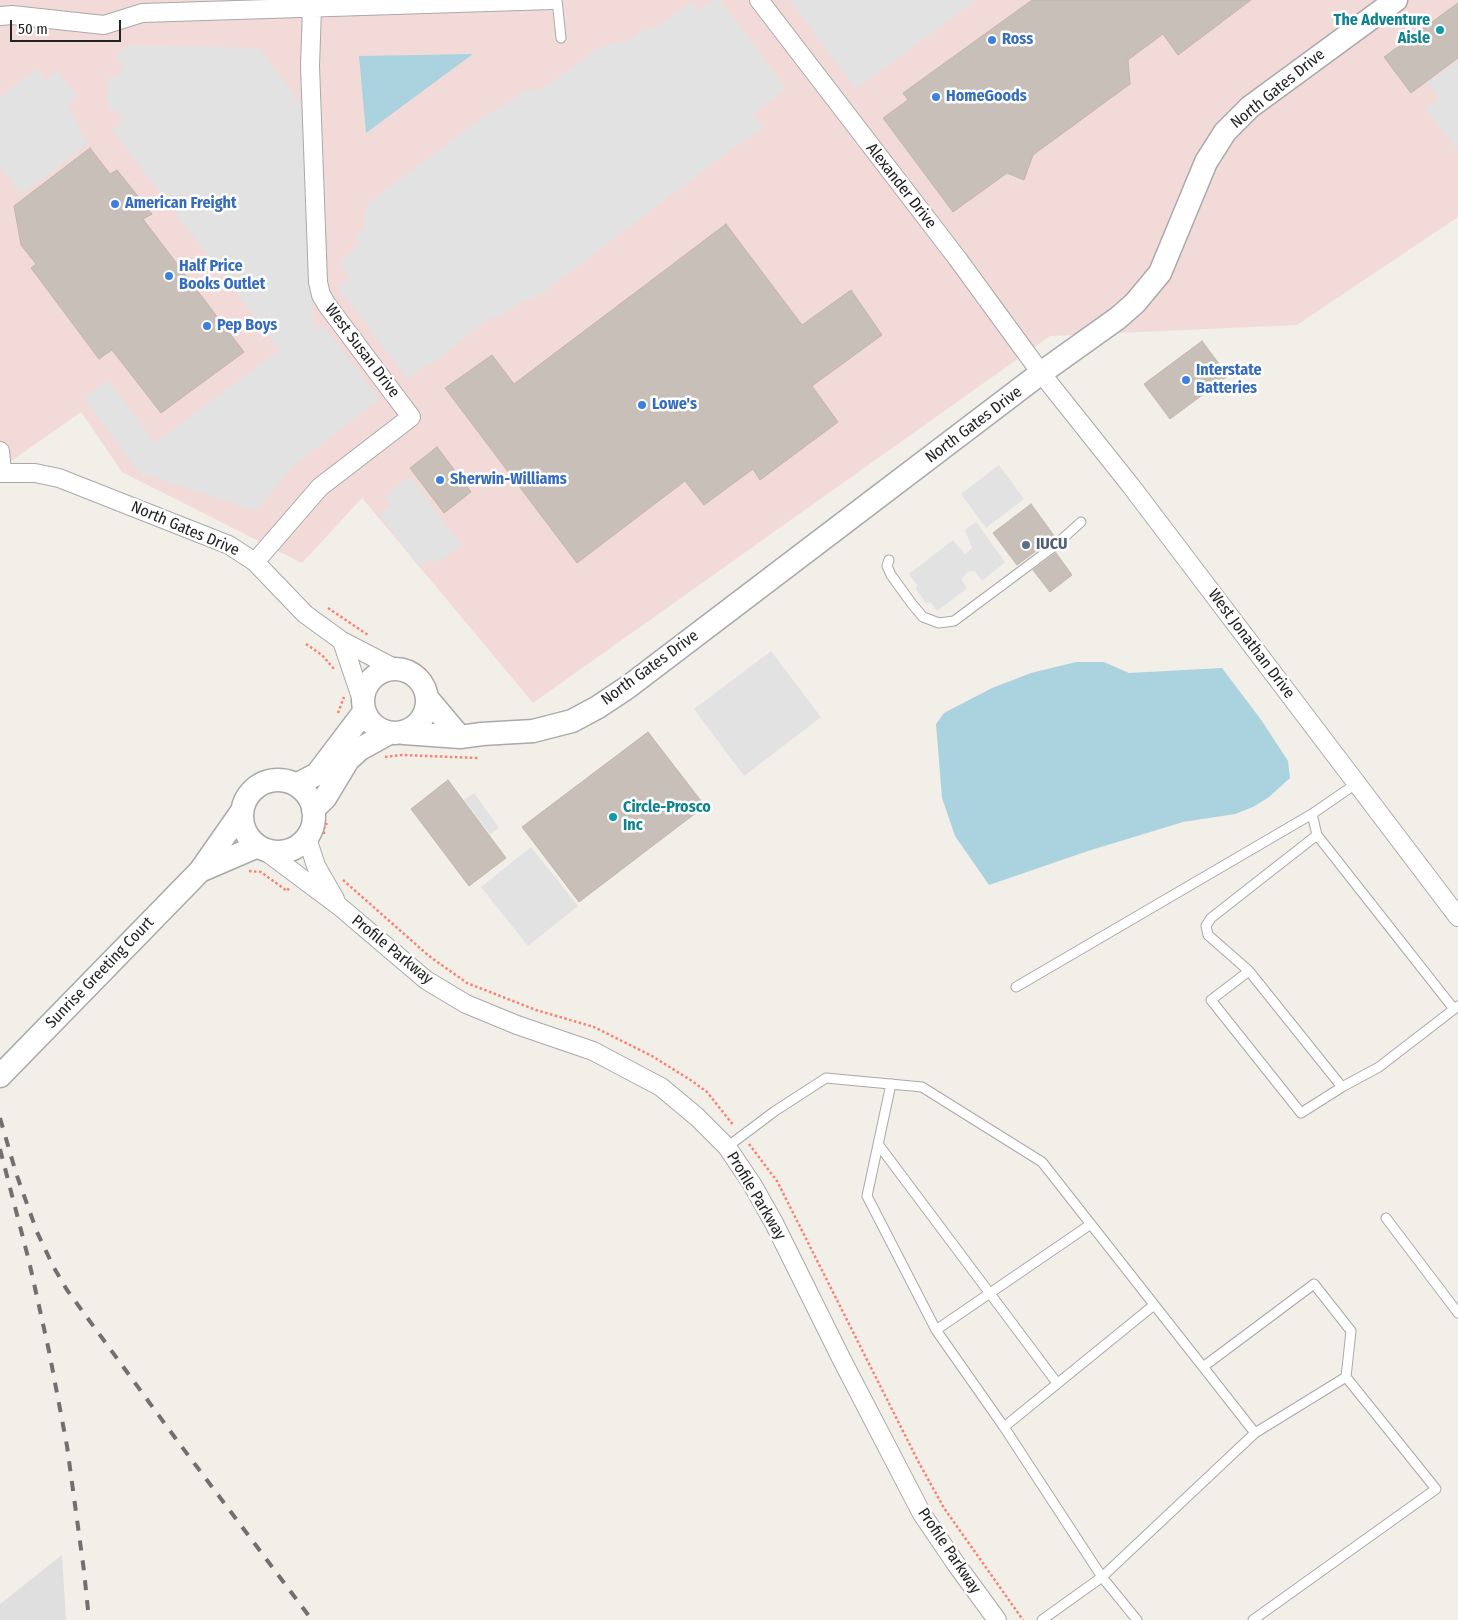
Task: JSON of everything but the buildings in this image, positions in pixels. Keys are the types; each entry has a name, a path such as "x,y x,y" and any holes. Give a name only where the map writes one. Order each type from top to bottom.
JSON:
{"street":[{"path":"0,16 12,15 104,25 142,13 313,4 552,0"},
{"name":"Alexander Drive","path":"759,0 957,258 1041,373"},
{"name":"North Gates Drive","path":"397,733 460,738 482,734 533,732 572,721 628,687 1041,373 1118,318 1135,303 1160,273 1206,162 1221,138 1236,121 1292,76 1396,0"},
{"name":"West Susan Drive","path":"255,562 320,487 411,417 321,295 318,282 310,66 313,4"},
{"name":"West Jonathan Drive","path":"1041,373 1131,486 1458,917"},
{"path":"0,451 1,473"},
{"name":"North Gates Drive","path":"1,473 34,473 59,478 229,546 255,562 305,614 342,641 396,669"},
{"path":"342,641 357,704 374,726 397,733"},
{"path":"396,669 414,674 426,689 428,699 427,708 419,724 412,729 397,733 360,749 348,760 325,798 321,816 293,778 317,774 368,683 376,675 385,670 396,669"},
{"path":"428,699 460,738"},
{"name":"Sunrise Greeting Court","path":"0,1076 200,871 238,805 246,800 253,790 263,784 274,780 286,781 293,778"},
{"path":"238,805 246,834 261,848 276,853 288,851 315,837 313,827 314,815 321,816"},
{"name":"Profile Parkway","path":"315,837 316,866 339,906"},
{"name":"Sunrise Greeting Court","path":"200,871 261,848"},
{"name":"Profile Parkway","path":"261,848 339,906 426,980 466,1004 593,1051 661,1087 697,1117 727,1147 752,1184 774,1223 922,1514 996,1620"}],"lane":[{"path":"556,0 561,38"},
{"path":"889,560 887,566 891,575 912,604 923,617 939,623 954,620 1052,548 1081,522"},
{"path":"1016,987 1312,814 1357,784"},
{"path":"1249,971 1211,1000 1302,1113 1342,1087 1379,1067 1456,1007 1317,835 1312,814"},
{"path":"1317,835 1211,918 1206,926 1208,934 1249,971 1342,1087"},
{"path":"727,1147 775,1111 826,1078 922,1088 1042,1162 1255,1433"},
{"path":"891,1084 867,1196 936,1330 1004,1427 1102,1577 1137,1620"},
{"path":"878,1144 1057,1383"},
{"path":"1386,1218 1458,1314"},
{"path":"936,1330 1091,1224"},
{"path":"1203,1367 1314,1284 1351,1331 1346,1377 1436,1489 1252,1620"},
{"path":"1004,1427 1154,1305"},
{"path":"1042,1620 1102,1577 1255,1433 1346,1377"}],"path":[{"path":"328,608 375,640"},
{"path":"306,644 322,655 338,674"},
{"path":"334,720 339,712 357,704"},
{"path":"381,758 402,755 478,758"},
{"path":"238,805 240,791 253,781 267,774 293,778"},
{"path":"315,837 324,828 321,816"},
{"path":"242,872 249,870 261,872 287,891 290,887"},
{"path":"340,877 429,956 467,983 536,1010 594,1027 652,1056 692,1080 707,1092 714,1101"},
{"path":"766,1166 777,1181 918,1461 944,1508 1023,1620"}],"shaded area":[{"path":"0,0 1458,0 1458,217 1297,325 1050,336 533,703 362,498 302,563 122,472 81,412 0,469"},
{"path":"713,0 720,0 786,88 753,114 764,128 729,151 537,297 523,301 504,314 487,320 434,362 420,369 408,379 338,288 350,278 338,262 360,245 354,236 363,230 367,204 489,113 503,107 525,90 541,90 594,51 611,43 631,40 641,31 658,26 691,2 698,11"},
{"path":"790,0 976,0 856,89"},
{"path":"130,45 259,48 303,107 314,332 323,325 380,399 293,466 256,511 139,472 84,398 108,380 155,443 280,350 112,130 120,124 122,117 117,111 108,110 107,78 115,78 120,73 123,67 115,55"},
{"path":"1458,61 1458,151 1426,109 1439,99 1427,83"},
{"path":"37,69 46,80 58,71 77,97 67,105 89,143 21,195 0,166 0,97"},
{"path":"999,465 1024,499 986,528 961,494"},
{"path":"410,476 461,545 436,564 432,558 419,567 379,514 391,505 385,496"},
{"path":"976,522 1005,562 982,581 975,571 969,571 961,579 967,588 937,611 930,602 926,603 916,589 917,585 909,574 953,540 965,554 972,548 965,530"},
{"path":"771,651 821,717 744,776 694,709"},
{"path":"474,793 499,828 490,834 464,800"},
{"path":"531,847 578,906 528,946 481,887"},
{"path":"62,1555 66,1620 0,1620 0,1604"}],"water":[{"path":"473,54 366,133 359,56"},
{"path":"1076,662 1104,662 1129,673 1222,668 1262,721 1288,761 1290,778 1269,797 1253,807 1235,814 1183,822 1088,851 989,885 955,836 942,798 936,724 944,713 992,688 1031,673"}],"railway":[{"path":"0,1118 16,1173 37,1232 67,1290 312,1620"},
{"path":"0,1149 29,1261 67,1446 89,1620"}],"place":[{"name":"The Adventure Aisle","path":"1440,30"},
{"name":"Ross","path":"992,40"},
{"name":"HomeGoods","path":"936,97"},
{"name":"American Freight","path":"115,204"},
{"name":"Half Price Books Outlet","path":"169,276"},
{"name":"Pep Boys","path":"207,326"},
{"name":"Interstate Batteries","path":"1186,380"},
{"name":"Lowe's","path":"642,405"},
{"name":"Sherwin-Williams","path":"440,480"},
{"name":"IUCU","path":"1026,545"},
{"name":"Circle-Prosco Inc","path":"613,817"}]}
